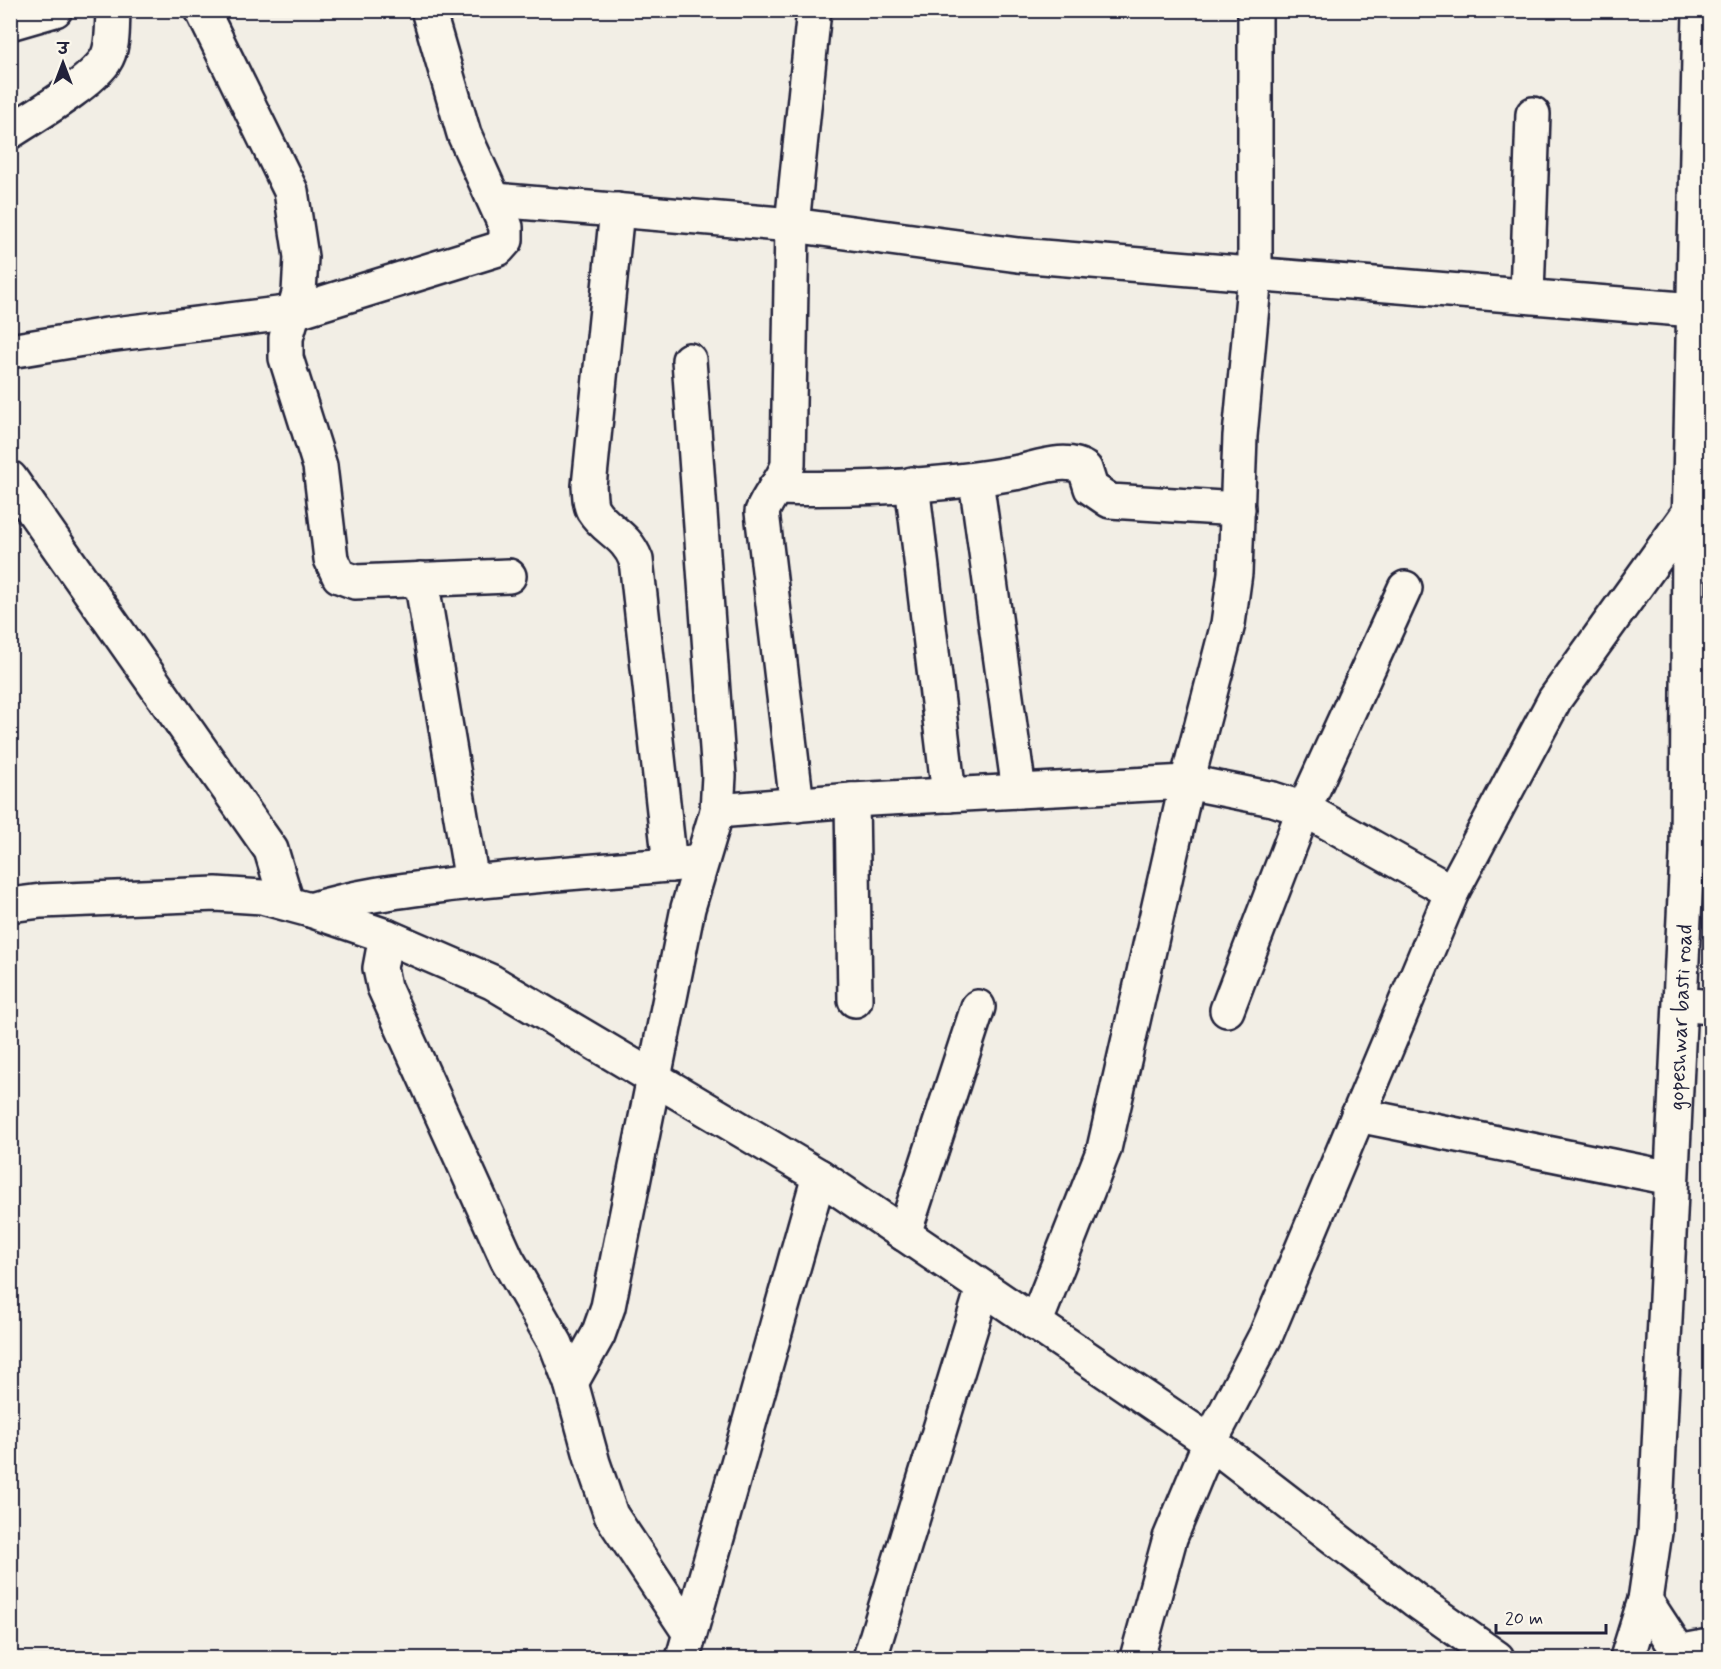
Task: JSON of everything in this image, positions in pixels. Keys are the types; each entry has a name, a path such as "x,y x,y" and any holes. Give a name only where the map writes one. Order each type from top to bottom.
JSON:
{"street":[{"path":"10,23 55,10"},
{"path":"10,132 87,79 106,60 112,40 113,10"},
{"path":"202,10 291,191 301,257 299,293 286,338 286,358 320,466 331,559 339,576 354,582 509,576"},
{"path":"10,351 107,335 294,312 498,249 506,240 506,227 464,134 428,10"},
{"path":"796,805 762,528 762,512 776,488 783,481 788,465 792,225 814,10"},
{"path":"1035,1324 1104,1149 1187,782 1228,624 1235,573 1240,436 1255,274 1255,10"},
{"name":"gopeshwar basti road","path":"1627,1659 1645,1600 1655,1532 1671,1178 1696,1005 1687,854 1690,511 1700,10"},
{"path":"1527,296 1533,114"},
{"path":"495,201 792,225 1018,255 1694,310"},
{"path":"572,1383 598,1335 608,1307 687,908 685,864 636,560 630,545 591,508 589,486 617,210"},
{"path":"685,864 717,811 719,776 689,360"},
{"path":"776,488 830,489 976,480 1068,463 1085,469 1091,488 1110,501 1238,509"},
{"path":"10,478 271,850 299,906"},
{"path":"976,480 1019,791"},
{"path":"912,484 949,795"},
{"path":"1137,1659 1170,1538 1210,1442 1266,1335 1452,892 1555,699 1690,511"},
{"path":"422,579 472,882"},
{"path":"1227,1010 1304,808 1405,588"},
{"path":"717,811 852,800 1187,782 1216,786 1304,808 1452,892"},
{"path":"852,800 855,999"},
{"path":"299,906 472,882 685,864"},
{"path":"10,905 41,901 216,894 262,897 299,906 386,936 492,982 819,1176 1210,1442 1414,1600 1497,1659"},
{"path":"386,936 380,968 384,987 507,1258 556,1344 572,1383 593,1463 611,1515 686,1645"},
{"path":"904,1234 978,1007"},
{"path":"1358,1115 1671,1178"},
{"path":"686,1645 819,1176"},
{"path":"870,1659 983,1288"},
{"path":"1645,1600 1681,1655 1710,1646"}]}
